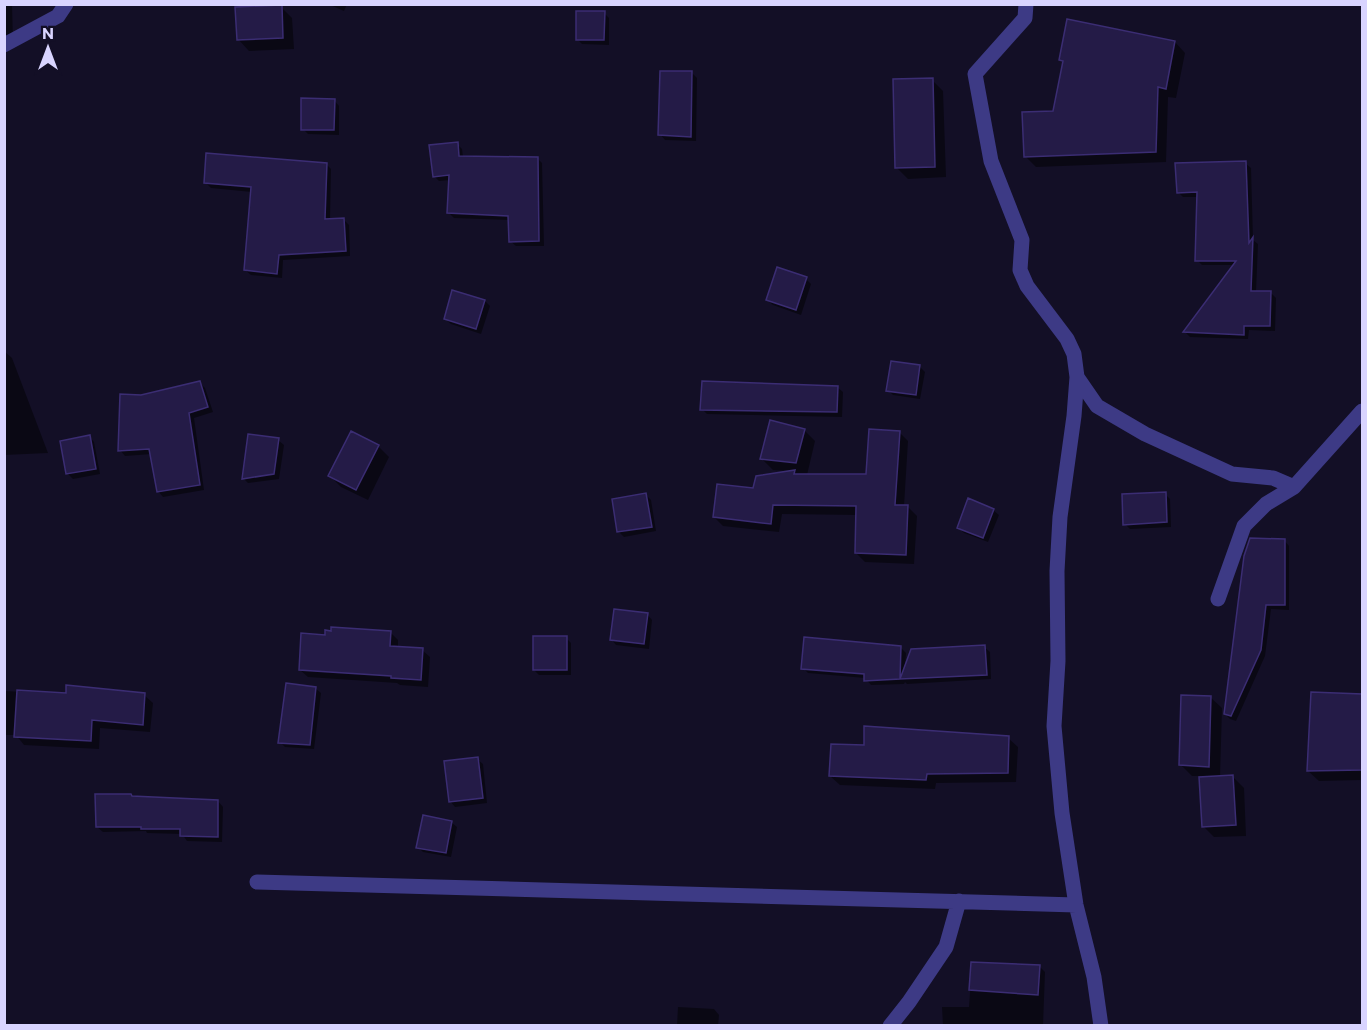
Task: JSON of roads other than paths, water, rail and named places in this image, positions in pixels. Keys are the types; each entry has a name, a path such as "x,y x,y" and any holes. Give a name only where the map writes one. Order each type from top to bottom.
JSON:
{"street":[{"path":"4,45 58,16 66,4"},
{"path":"1026,4 1025,18 975,74 991,161 1022,240 1020,270 1027,286 1067,339 1074,354 1077,377 1074,416 1060,517 1057,571 1058,661 1054,726 1062,813 1076,905 1094,977 1101,1026"},
{"path":"1077,377 1097,406 1154,439 1232,474 1272,477 1294,487"},
{"path":"1218,599 1244,526 1266,504 1294,487 1362,411"},
{"path":"257,882 1076,905"},
{"path":"890,1026 946,947 958,901"}]}
